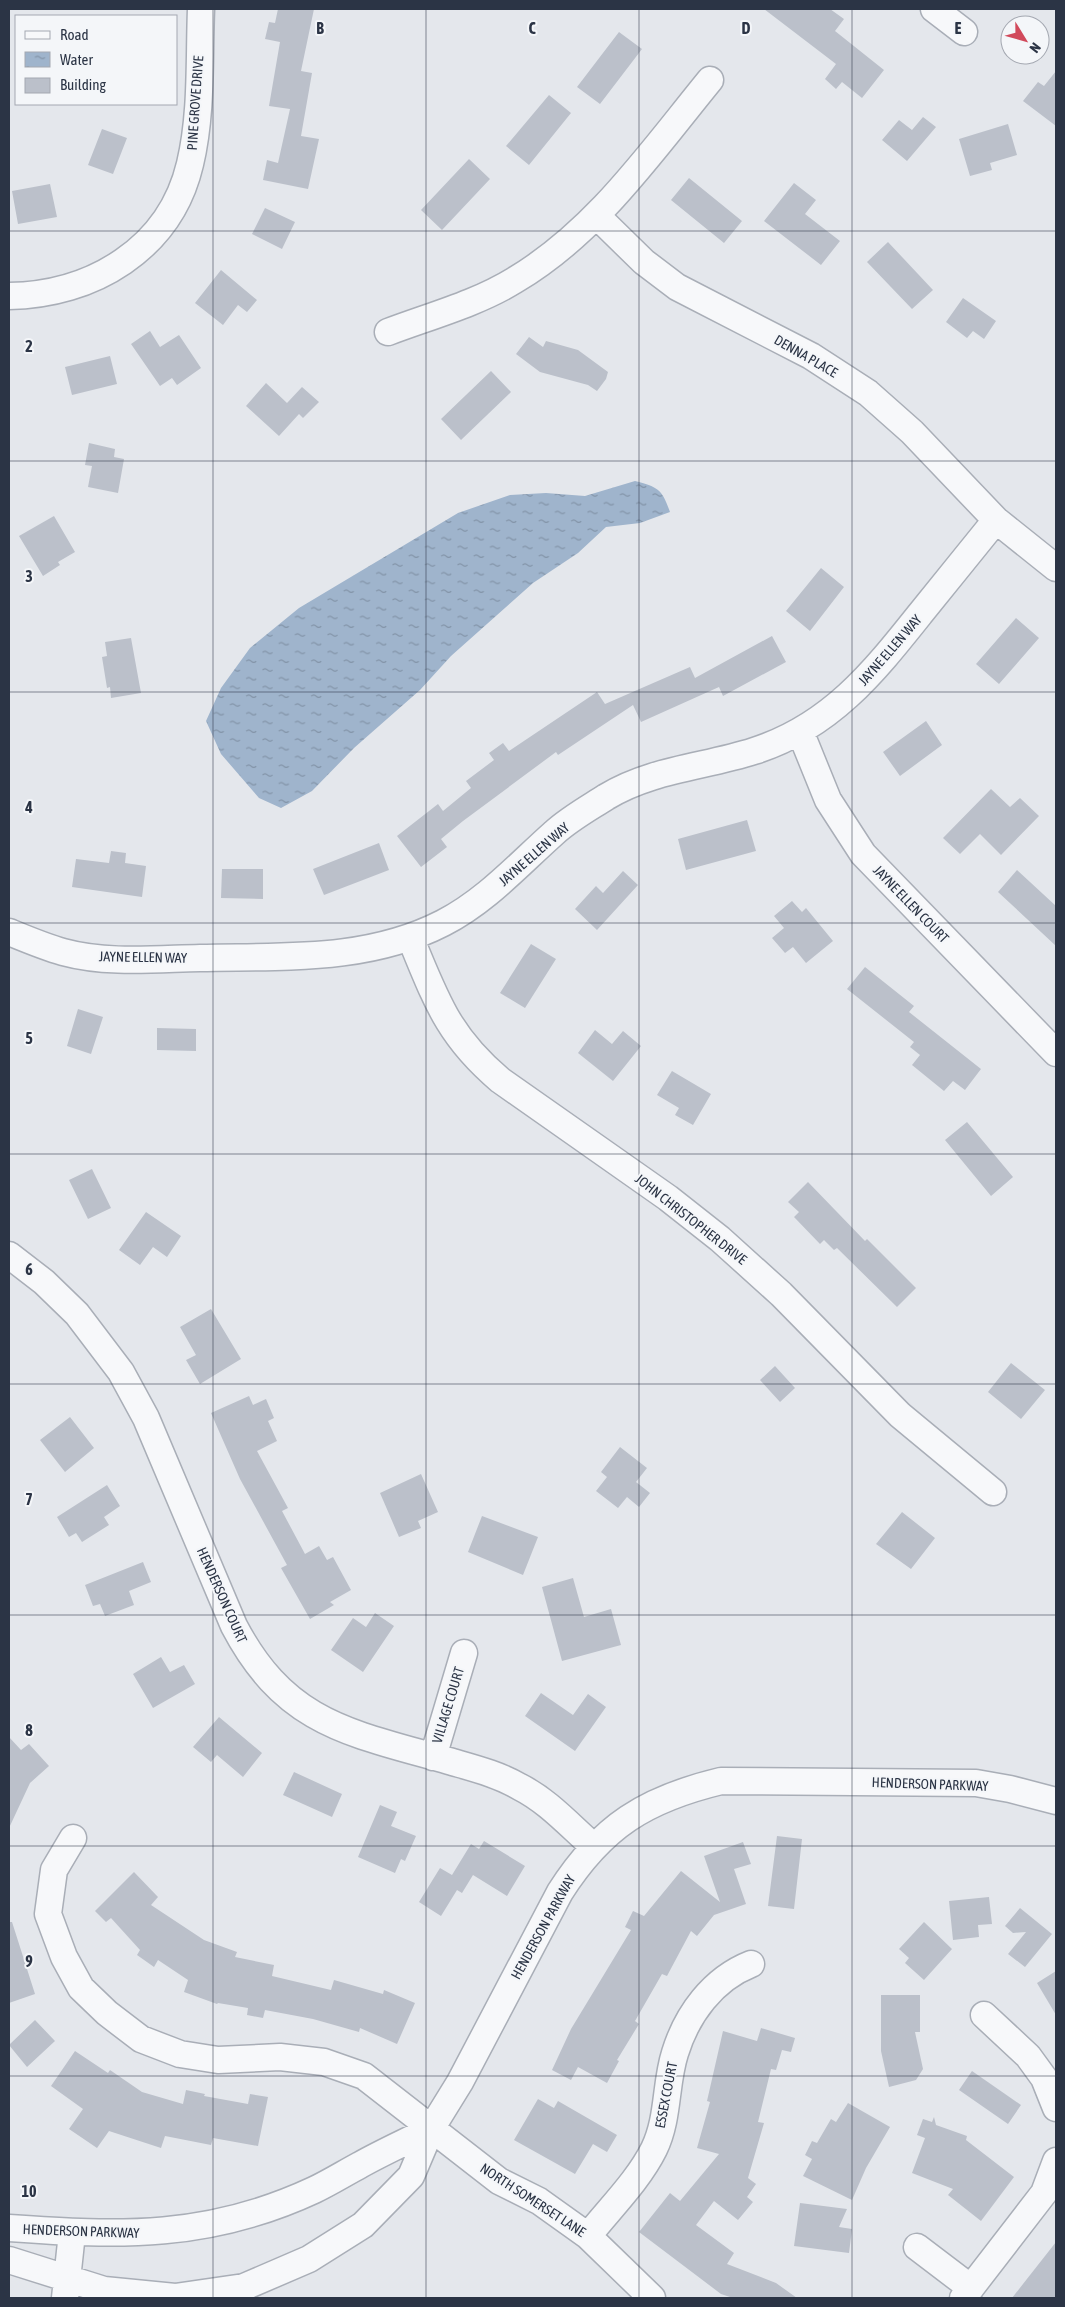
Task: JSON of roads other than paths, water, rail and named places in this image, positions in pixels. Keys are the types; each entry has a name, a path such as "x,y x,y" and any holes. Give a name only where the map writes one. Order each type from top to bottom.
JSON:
{"street":[{"name":"PINE GROVE DRIVE","path":"9,296 34,296 61,291 85,283 109,271 130,257 150,238 166,218 180,194 190,165 194,140 201,9"},
{"path":"934,9 964,32"},
{"path":"388,332 477,299 514,281 559,251 597,216 710,80"},
{"name":"DENNA PLACE","path":"597,216 644,262 677,287 811,356 868,393 912,432 996,520 1056,568"},
{"name":"JAYNE ELLEN WAY","path":"9,932 64,952 120,959 329,955 368,950 410,937 444,922 478,902 505,880 556,830 609,795 670,770 755,751 800,731 839,704 871,675 996,520"},
{"name":"JAYNE ELLEN COURT","path":"800,731 828,800 863,854 1056,1053"},
{"name":"JOHN CHRISTOPHER DRIVE","path":"410,937 442,1014 459,1040 480,1062 500,1080 668,1198 720,1239 781,1294 900,1415 993,1492"},
{"name":"HENDERSON COURT","path":"9,1255 44,1282 77,1314 121,1372 146,1418 234,1626 247,1651 263,1673 294,1702 329,1724 355,1734 492,1774 521,1787 546,1804 594,1846"},
{"name":"VILLAGE COURT","path":"433,1757 464,1653"},
{"name":"HENDERSON PARKWAY","path":"9,2260 66,2288 175,2297 244,2287 309,2259 363,2225 410,2176 431,2129 460,2082 560,1892 594,1846 620,1823 652,1803 684,1790 721,1781 976,1783 1010,1789 1056,1801"},
{"name":"HENDERSON PARKWAY","path":"1010,1789 1056,1816"},
{"name":"NORTH SOMERSET LANE","path":"73,1838 54,1870 48,1914 64,1957 82,1988 107,2013 141,2039 180,2054 218,2060 280,2057 324,2062 364,2076 499,2180 539,2201 588,2236 652,2298"},
{"name":"ESSEX COURT","path":"588,2236 640,2172 654,2148 664,2120 674,2053 691,2015 720,1981 735,1971 752,1964"},
{"path":"984,2015 1028,2056 1044,2078 1056,2108"},
{"name":"HENDERSON PARKWAY","path":"9,2228 72,2233 154,2233 201,2227 254,2214 314,2190 431,2129"},
{"path":"917,2247 967,2293 1044,2193 1056,2161"},
{"path":"66,2288 72,2233"}],"water":[{"path":"635,481 658,490 670,512 640,523 606,527 578,553 533,583 451,656 420,690 354,748 312,791 281,808 259,798 221,754 206,721 221,688 250,648 299,608 458,513 510,495 546,493 585,496"}]}
